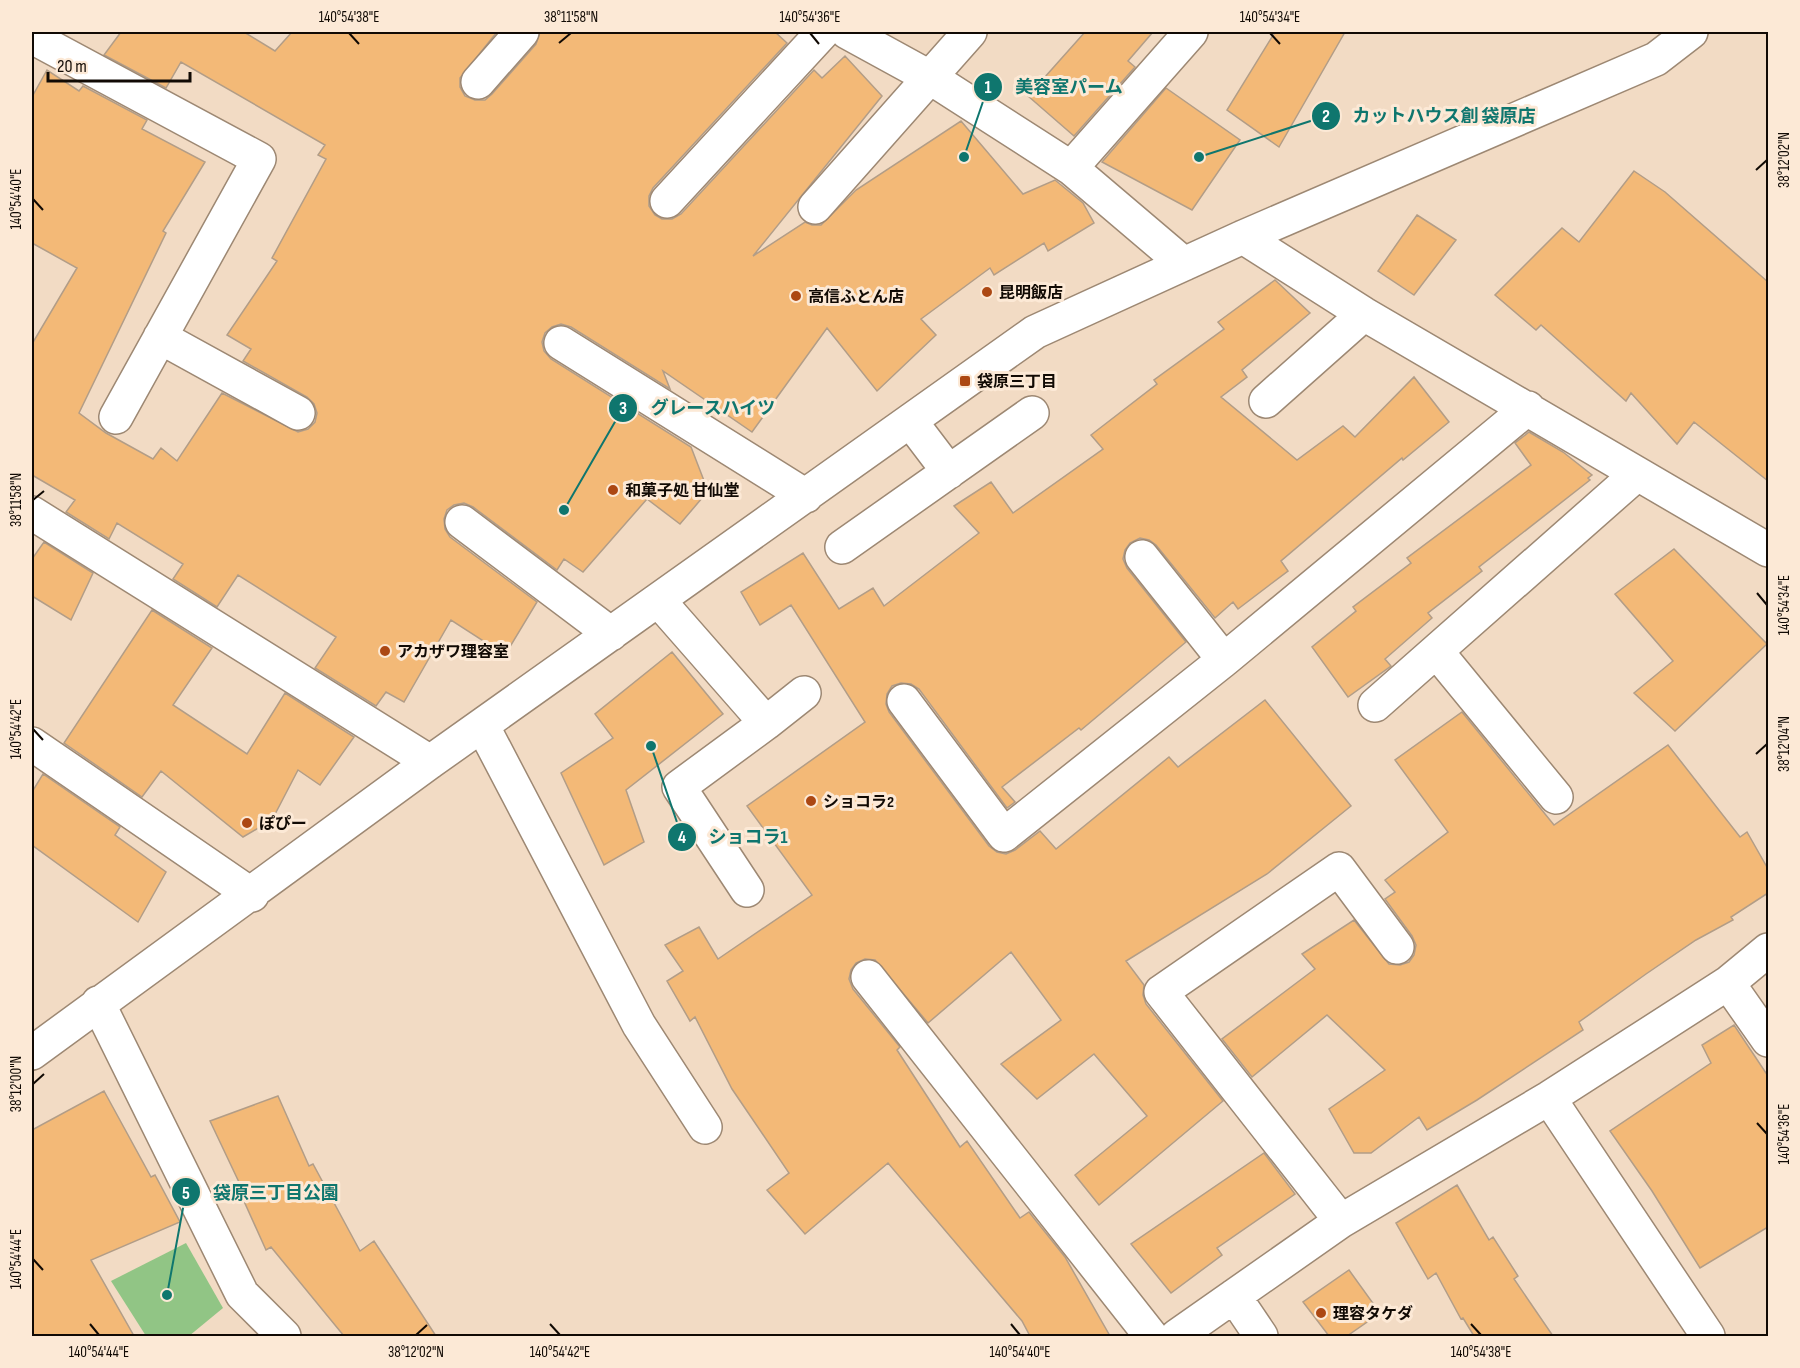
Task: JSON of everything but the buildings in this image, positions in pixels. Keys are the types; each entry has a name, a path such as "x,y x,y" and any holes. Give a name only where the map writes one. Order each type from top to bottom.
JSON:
{"street":[{"path":"478,82 522,32"},
{"path":"667,201 823,32"},
{"path":"847,32 931,78 1071,168 1184,264"},
{"path":"815,207 970,32"},
{"path":"1071,168 1191,32"},
{"path":"32,1053 430,762 1035,332 1243,237 1656,59 1692,32"},
{"path":"32,36 259,159 116,417"},
{"path":"1243,237 1364,314 1768,550"},
{"path":"1266,401 1364,314"},
{"path":"160,337 298,413"},
{"path":"561,343 806,496"},
{"path":"904,701 1004,835 1224,660 1528,408"},
{"path":"842,547 1032,413"},
{"path":"911,422 949,472"},
{"path":"1375,705 1637,474"},
{"path":"32,513 430,762"},
{"path":"462,522 610,634"},
{"path":"1142,557 1224,660"},
{"path":"659,601 766,723"},
{"path":"1437,652 1556,797"},
{"path":"747,890 679,787 804,693"},
{"path":"482,725 639,1025 705,1127"},
{"path":"32,744 252,894"},
{"path":"1341,1221 1161,992 1338,869 1397,947"},
{"path":"1178,1336 1341,1221 1549,1098 1728,982 1768,950"},
{"path":"868,977 1151,1336"},
{"path":"1728,982 1768,1040"},
{"path":"98,1003 242,1294 284,1336"},
{"path":"1549,1098 1708,1336"},
{"path":"1234,1296 1261,1336"}],"green space":[{"path":"186,1243 223,1308 189,1336 146,1336 111,1281"}],"place":[{"name":"美容室パーム","path":"964,157"},
{"name":"カットハウス創 袋原店","path":"1199,157"},
{"name":"昆明飯店","path":"987,292"},
{"name":"高信ふとん店","path":"796,296"},
{"name":"袋原三丁目","path":"965,381"},
{"name":"和菓子処 甘仙堂","path":"613,490"},
{"name":"グレースハイツ","path":"564,510"},
{"name":"アカザワ理容室","path":"385,651"},
{"name":"ショコラ1","path":"651,746"},
{"name":"ショコラ2","path":"811,801"},
{"name":"ぽぴー","path":"247,823"},
{"name":"袋原三丁目公園","path":"167,1295"},
{"name":"理容タケダ","path":"1321,1313"}]}
